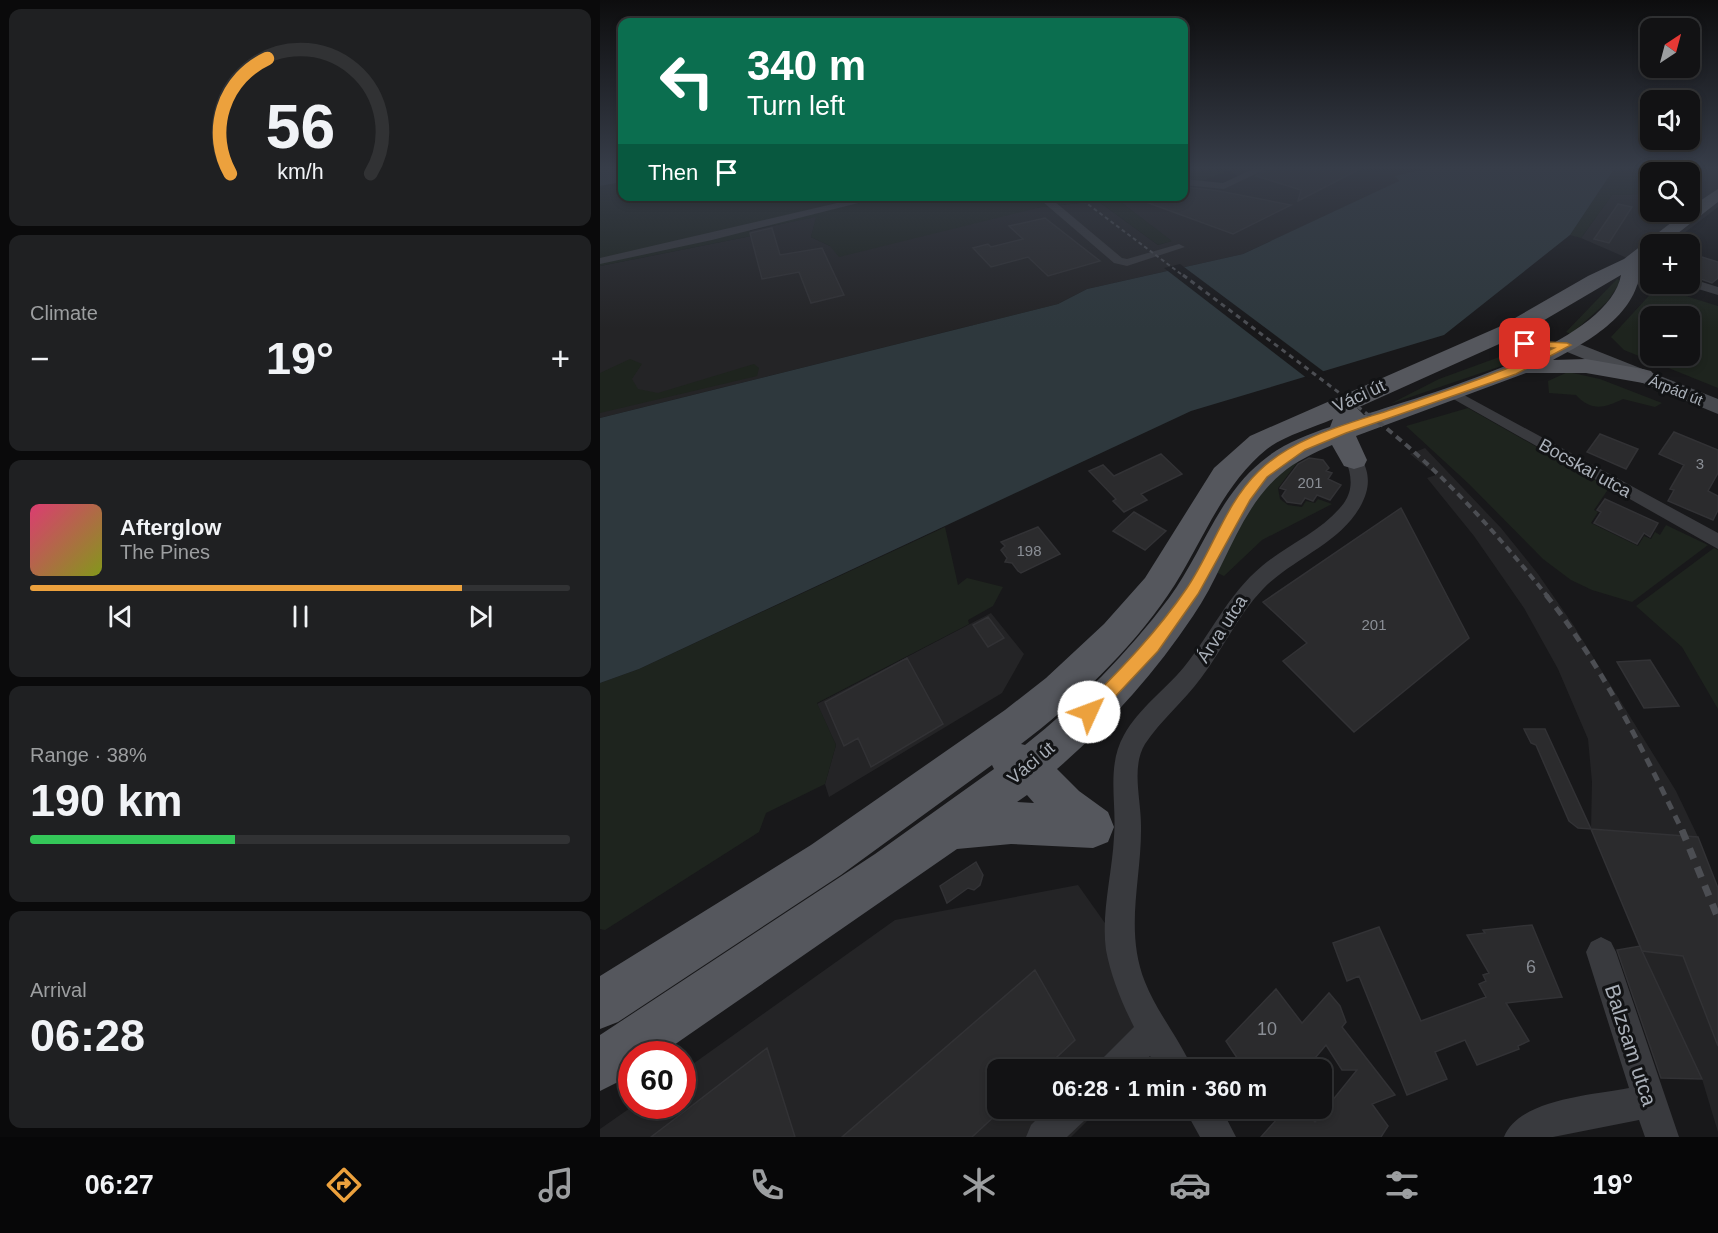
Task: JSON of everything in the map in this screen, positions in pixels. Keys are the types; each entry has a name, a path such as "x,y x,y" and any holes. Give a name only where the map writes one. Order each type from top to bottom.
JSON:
{"main road":[{"name":"Váci út","path":"1666,234 1682,222"},
{"name":"Váci út","path":"600,1004 774,894 967,761 1059,690 1116,634 1156,587 1224,475 1259,442 1509,332 1625,272 1640,257"},
{"name":"Váci út","path":"600,1065 953,828 1106,698 1153,646 1193,590 1245,497 1263,474 1301,448 1342,430 1512,372 1567,345 1610,312 1625,272"},
{"path":"1567,345 1556,336 1559,329 1605,284 1625,272"},
{"path":"1597,323 1596,335 1605,347 1643,376"},
{"path":"1465,365 1509,332"},
{"path":"1355,463 1344,442 1342,430 1344,421 1349,416 1410,386 1525,344 1567,345"},
{"name":"Árpád út","path":"1567,345 1718,407"},
{"path":"1512,372 1569,365 1643,376"},
{"path":"1362,396 1410,386"},
{"path":"1301,448 1327,451 1355,463"},
{"path":"967,761 998,756 1016,759 1028,766 1064,806 1111,827"},
{"path":"953,828 1011,823 1111,827"}],"street":[{"path":"600,261 773,222"},
{"path":"1072,222 1118,261 1127,263 1179,247"},
{"path":"1625,272 1640,270"},
{"path":"1625,272 1640,278"},
{"path":"1700,285 1718,291"},
{"name":"Bocskai utca","path":"1453,393 1718,542"},
{"name":"Árva utca","path":"1170,1059 1153,1031 1130,981 1119,932 1111,827 1133,743 1189,678 1252,585 1326,531 1352,505 1361,486 1355,463"},
{"name":"Balzsam utca","path":"1601,952 1662,1137"},
{"path":"1124,1059 1153,1031"},
{"path":"1521,1137 1550,1120 1650,1101"},
{"path":"1043,1137 1062,1119"},
{"path":"1208,1119 1219,1137"}],"shaded area":[{"path":"600,222 790,222 750,230 751,236 600,266"},
{"path":"790,222 815,222 811,237 830,246 960,222 1127,222 1158,245 1171,241 1146,222 1312,222 1243,254 1087,289 1058,304 600,418 600,266 751,236 750,231"},
{"path":"815,222 980,222 839,257 830,246 811,237"},
{"path":"1127,222 1147,222 1172,241 1158,245"},
{"path":"1311,222 1579,222 1570,235 1444,335 1191,411 639,669 600,683 600,418 1058,304 1087,289 1243,254"},
{"path":"1579,222 1592,222 1581,238 1570,235"},
{"path":"1592,222 1698,222 1683,234 1640,234 1640,264 1581,238"},
{"path":"1617,279 1621,281 1607,302 1571,334 1566,332"},
{"path":"1651,294 1679,294 1718,306 1718,388 1664,366 1700,366 1700,306 1640,306 1640,356 1624,350 1611,337"},
{"path":"1527,347 1537,350 1522,359 1390,404 1439,379"},
{"path":"630,359 642,364 632,379 638,389 658,393 754,364 759,368 757,376 600,413 600,373"},
{"path":"1568,372 1600,379 1662,403 1655,407 1623,399 1598,407 1587,404 1576,395 1549,393 1548,381"},
{"path":"1468,408 1609,488 1594,510 1598,512 1591,523 1638,546 1644,536 1651,539 1655,532 1660,535 1666,525 1708,545 1632,602 1592,590 1571,580 1543,559 1469,484 1406,426"},
{"path":"1425,448 1501,528 1538,574 1574,626 1676,791 1698,837 1718,888 1718,1132 1702,1079 1642,951 1591,829 1592,782 1588,739 1558,669 1524,608 1474,536 1427,478 1436,475 1410,454"},
{"path":"1299,460 1278,488 1280,499 1288,505 1302,507 1306,501 1315,503 1318,499 1332,504 1262,540 1224,576 1212,570 1268,477"},
{"path":"945,527 958,585 967,578 1003,587 993,606 968,620 969,624 817,703 836,745 825,784 766,813 759,832 605,930 600,929 600,683 639,669"},
{"path":"1714,548 1718,550 1718,709 1682,647 1636,606"},
{"path":"991,613 1024,654 1002,693 829,797 825,784 836,745 817,704"},
{"path":"1078,885 1129,957 1146,1059 987,1059 987,1119 1089,1119 1071,1137 600,1137 600,1129 618,1116 618,1119 696,1119 696,1062 895,920"}],"pier":[{"path":"1180,264 1327,374 1308,379 1164,268"}],"building":[{"path":"1027,222 1050,222 1100,261 1048,276 1028,257 991,267 973,248 988,244 991,247 1023,239 1009,226"},
{"path":"1200,222 1257,222 1233,234"},
{"path":"1606,222 1622,222 1609,243 1594,239"},
{"path":"772,228 780,255 822,248 844,295 811,303 799,272 762,279 750,233"},
{"path":"1700,256 1718,262 1718,278 1712,283 1700,279"},
{"path":"1674,432 1718,450 1718,473 1708,491 1718,496 1718,510 1713,520 1668,501 1674,490 1670,489 1684,465 1659,454"},
{"path":"1600,434 1638,449 1626,469 1587,452"},
{"path":"1161,454 1182,474 1141,494 1147,500 1124,512 1113,501 1116,499 1089,471 1103,465 1114,476"},
{"path":"1309,458 1323,460 1329,468 1326,471 1332,473 1328,479 1341,485 1330,500 1317,495 1313,501 1305,498 1301,504 1287,502 1282,496 1286,490 1280,488 1298,464"},
{"path":"1605,499 1658,523 1650,537 1644,533 1637,544 1594,523 1601,512 1597,510"},
{"path":"1401,508 1469,638 1354,732 1283,661 1307,643 1263,602"},
{"path":"1134,512 1166,531 1145,550 1113,531"},
{"path":"1038,527 1060,554 1021,573 1012,563 1005,562 1007,558 1001,550 1005,546 1001,542"},
{"path":"988,617 1004,638 988,647 973,625"},
{"path":"907,658 943,724 871,767 858,738 844,746 825,702"},
{"path":"1650,660 1679,706 1644,708 1617,662"},
{"path":"1524,729 1545,729 1591,829 1578,828 1569,821 1536,745 1531,743"},
{"path":"1591,829 1698,837 1718,888 1718,1046 1683,956 1642,951"},
{"path":"976,862 983,875 980,885 974,890 968,888 947,903 940,886"},
{"path":"1532,925 1562,997 1506,1003 1529,1041 1518,1046 1519,1049 1477,1065 1465,1040 1435,1052 1447,1079 1407,1095 1359,976 1347,981 1333,943 1379,927 1421,1021 1486,997 1479,984 1486,981 1483,975 1489,973 1467,935 1485,933 1483,930"},
{"path":"1640,946 1702,1079 1661,1078 1617,950"},
{"path":"1035,970 1075,1040 1055,1059 987,1059 987,1119 992,1119 972,1137 842,1137"},
{"path":"1276,989 1302,1023 1329,993 1340,1006 1346,1022 1342,1027 1395,1095 1372,1104 1388,1126 1381,1137 1261,1137 1277,1119 1313,1119 1315,1122 1317,1119 1332,1119 1332,1101 1357,1070 1342,1070 1326,1045 1314,1059 1238,1059 1226,1041"},
{"path":"767,1048 795,1137 651,1137 675,1119 696,1119 696,1103"}],"railway":[{"path":"1112,222 1185,277"},
{"path":"1183,275 1370,416"},
{"path":"1368,414 1418,455 1464,500 1548,597"},
{"path":"1546,595 1567,622 1604,680 1682,830"},
{"path":"1682,830 1718,918"}],"route":[{"path":"1089,712 1106,698 1153,646 1193,590 1245,497 1263,474 1283,458 1342,430 1512,372 1567,345 1525,344"}]}
